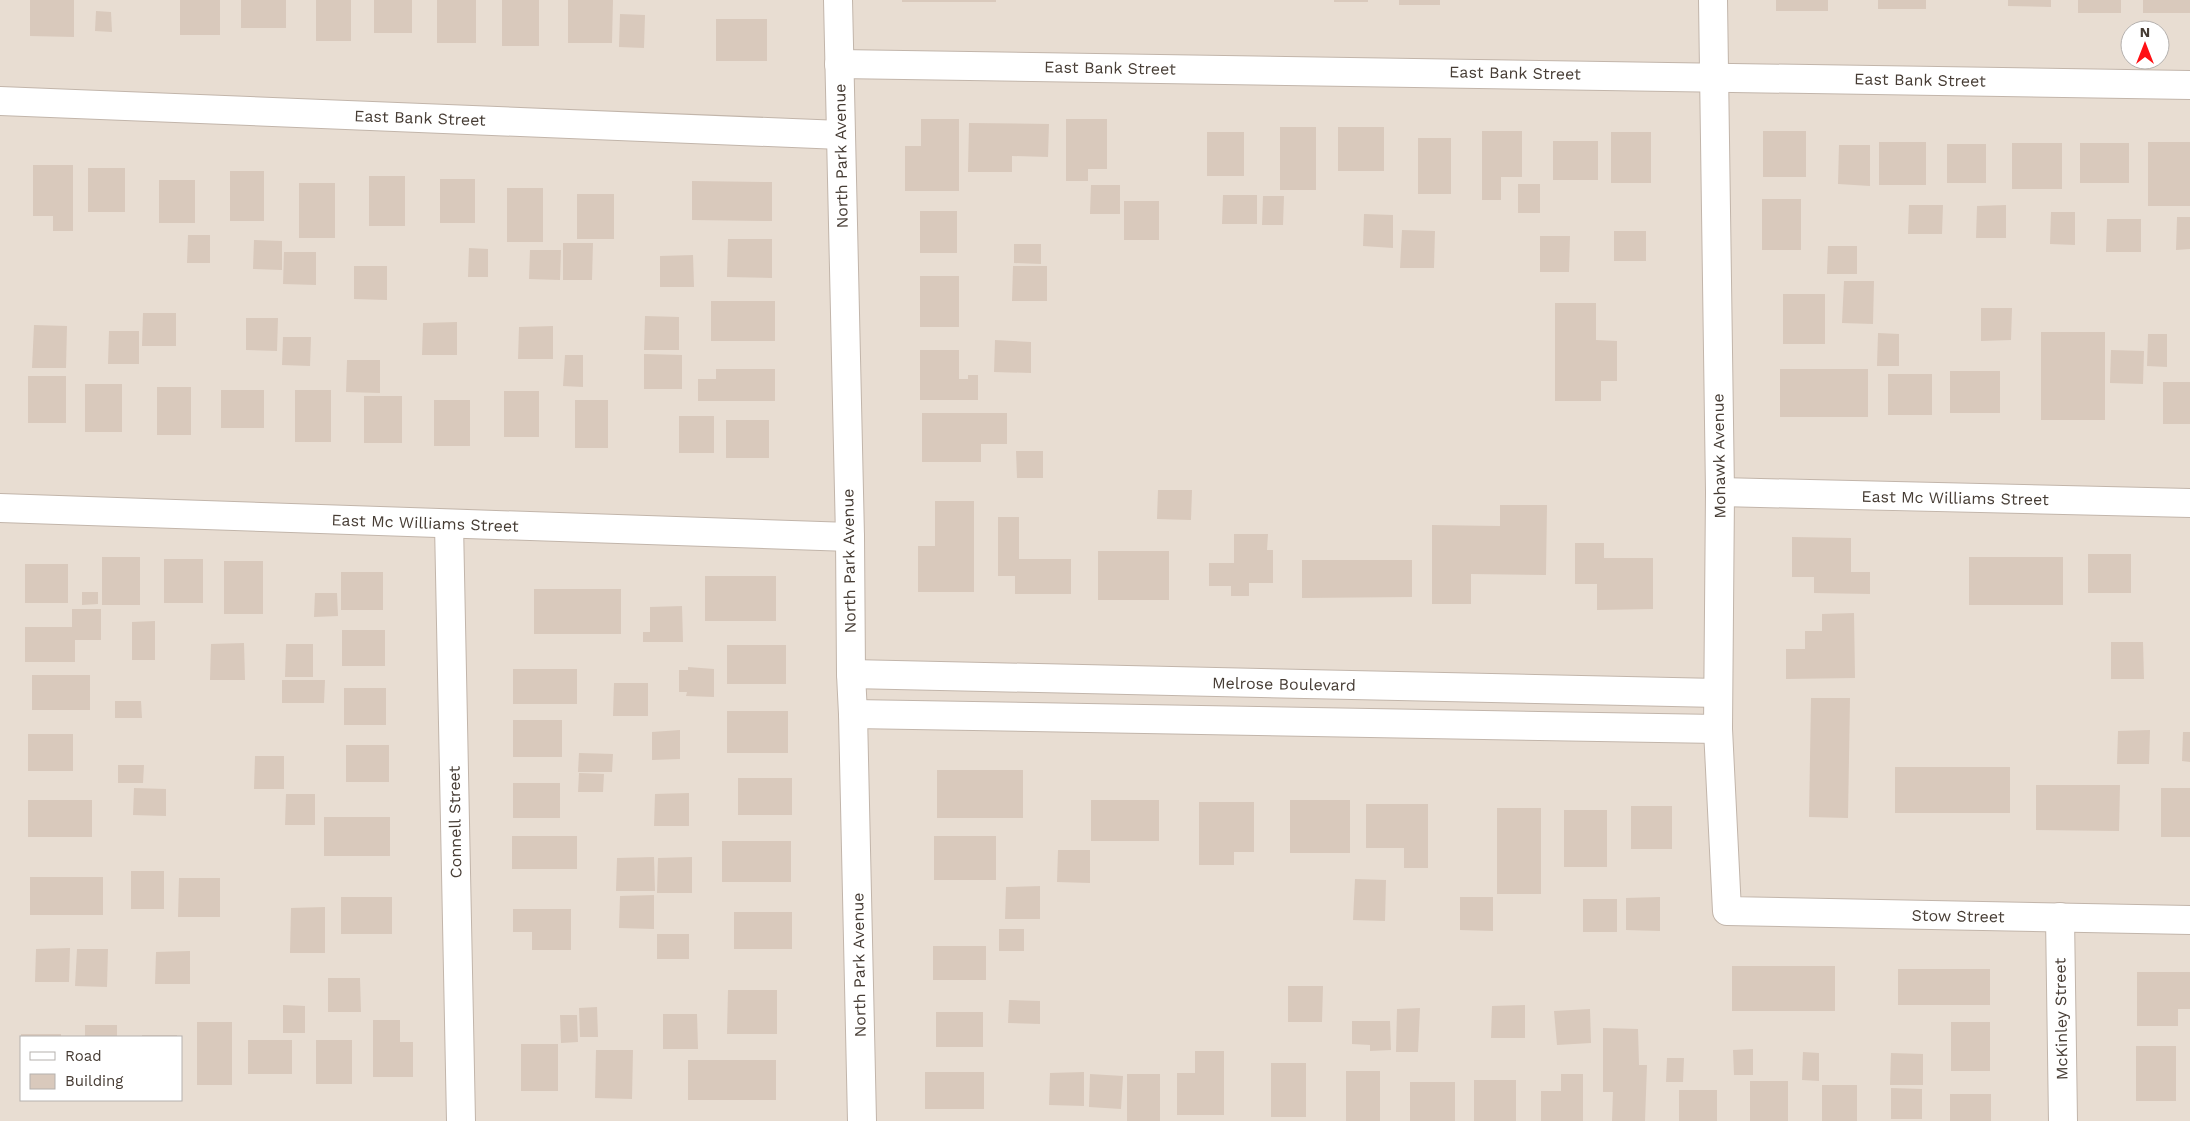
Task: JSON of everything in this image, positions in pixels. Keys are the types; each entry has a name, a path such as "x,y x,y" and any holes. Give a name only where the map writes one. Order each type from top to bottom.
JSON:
{"street":[{"name":"North Park Avenue","path":"838,0 862,1121"},
{"name":"Mohawk Avenue","path":"1713,0 1720,492 1718,729 1727,911"},
{"name":"East Bank Street","path":"839,64 1714,76 2190,85"},
{"name":"East Bank Street","path":"0,101 841,134"},
{"name":"East Mc Williams Street","path":"1720,492 2190,503"},
{"name":"East Mc Williams Street","path":"0,508 850,537"},
{"name":"Connell Street","path":"449,524 462,1121"},
{"name":"Melrose Boulevard","path":"851,674 1718,693"},
{"path":"853,714 1718,729"},
{"name":"Stow Street","path":"1727,911 2190,920"},
{"name":"McKinley Street","path":"2060,917 2063,1121"}],"shaded area":[{"path":"0,0 2190,0 2190,1121 0,1121"}],"building":[{"path":"30,0 74,0 74,37 30,36"},
{"path":"180,0 220,0 220,35 180,35"},
{"path":"241,0 286,0 286,28 241,28"},
{"path":"316,0 351,0 351,41 316,41"},
{"path":"374,0 412,0 412,33 374,33"},
{"path":"437,0 476,0 476,43 437,43"},
{"path":"502,0 539,0 539,46 502,46"},
{"path":"568,0 613,0 612,43 568,43"},
{"path":"902,0 996,0 996,2 902,2"},
{"path":"1334,0 1368,0 1368,2 1334,2"},
{"path":"1399,0 1440,0 1440,5 1399,5"},
{"path":"1776,0 1828,0 1828,11 1776,11"},
{"path":"1878,0 1926,0 1926,9 1878,9"},
{"path":"2008,0 2051,0 2051,7 2008,6"},
{"path":"2078,0 2121,0 2121,13 2078,13"},
{"path":"2143,0 2190,0 2190,13 2143,13"},
{"path":"96,11 111,12 112,32 95,31"},
{"path":"620,14 645,15 644,48 619,47"},
{"path":"716,19 767,19 767,61 716,61"},
{"path":"921,119 959,119 959,191 905,191 905,146 921,146"},
{"path":"1066,119 1107,119 1107,169 1088,169 1088,181 1066,181"},
{"path":"969,123 1049,124 1048,157 1012,156 1012,172 968,172"},
{"path":"1280,127 1316,127 1316,190 1280,190"},
{"path":"1338,127 1384,127 1384,171 1338,171"},
{"path":"1482,131 1522,131 1522,177 1501,177 1501,200 1482,200"},
{"path":"1763,131 1806,131 1806,177 1763,177"},
{"path":"1207,132 1244,132 1244,176 1207,176"},
{"path":"1611,132 1651,132 1651,183 1611,183"},
{"path":"1418,138 1451,138 1451,194 1418,194"},
{"path":"1553,141 1598,141 1598,180 1553,180"},
{"path":"1879,142 1926,142 1926,185 1879,185"},
{"path":"2148,142 2190,142 2190,206 2148,206"},
{"path":"2012,143 2062,143 2062,189 2012,189"},
{"path":"2080,143 2129,143 2129,183 2080,183"},
{"path":"1947,144 1986,144 1986,183 1947,183"},
{"path":"1839,145 1870,145 1870,186 1838,184"},
{"path":"33,165 73,165 73,231 53,231 53,216 33,216"},
{"path":"88,168 125,168 125,212 88,212"},
{"path":"230,171 264,171 264,221 230,221"},
{"path":"369,176 405,176 405,226 369,226"},
{"path":"440,179 475,179 475,223 440,223"},
{"path":"159,180 195,180 195,223 159,223"},
{"path":"692,181 772,182 772,221 692,220"},
{"path":"299,183 335,183 335,238 299,238"},
{"path":"1518,184 1540,184 1540,213 1518,213"},
{"path":"1091,185 1120,185 1120,214 1090,214"},
{"path":"507,188 543,188 543,242 507,242"},
{"path":"577,194 614,194 614,239 577,239"},
{"path":"1223,195 1257,195 1257,224 1222,224"},
{"path":"1263,196 1284,196 1283,225 1262,225"},
{"path":"1762,199 1801,199 1801,250 1762,250"},
{"path":"1124,201 1159,201 1159,240 1124,240"},
{"path":"1909,205 1943,205 1942,234 1908,234"},
{"path":"2006,205 2006,238 1976,238 1977,206"},
{"path":"920,211 957,211 957,253 920,253"},
{"path":"2051,212 2075,212 2075,245 2050,244"},
{"path":"1364,214 1393,215 1393,248 1363,246"},
{"path":"2177,217 2190,217 2190,249 2176,250"},
{"path":"2107,219 2141,219 2141,252 2106,252"},
{"path":"1402,230 1435,231 1434,268 1400,268"},
{"path":"1614,231 1646,231 1646,261 1614,261"},
{"path":"188,235 210,235 210,263 187,263"},
{"path":"1540,236 1570,236 1569,272 1540,272"},
{"path":"728,239 772,239 772,278 727,277"},
{"path":"254,240 282,241 282,270 253,269"},
{"path":"563,243 593,243 592,280 563,280"},
{"path":"1014,244 1041,244 1041,264 1014,263"},
{"path":"1828,246 1857,246 1857,274 1827,274"},
{"path":"469,248 488,249 488,277 468,277"},
{"path":"530,250 561,250 560,280 529,279"},
{"path":"284,252 316,252 316,285 283,284"},
{"path":"693,255 694,287 660,287 660,256"},
{"path":"354,266 387,266 387,300 354,299"},
{"path":"1013,266 1047,266 1047,301 1012,301"},
{"path":"920,276 959,276 959,327 920,327"},
{"path":"1844,281 1874,281 1873,324 1842,323"},
{"path":"1783,294 1825,294 1825,344 1783,344"},
{"path":"711,301 775,301 775,341 711,341"},
{"path":"1555,303 1596,303 1596,340 1617,341 1617,381 1601,381 1601,401 1555,401"},
{"path":"1981,308 2012,308 2011,340 1981,341"},
{"path":"143,313 176,313 176,346 142,346"},
{"path":"645,316 679,317 679,350 644,350"},
{"path":"246,318 278,318 277,351 246,350"},
{"path":"457,322 457,355 422,355 423,323"},
{"path":"34,325 67,326 66,368 32,368"},
{"path":"553,326 553,359 518,359 519,327"},
{"path":"109,331 139,331 139,364 108,364"},
{"path":"2041,332 2105,332 2105,420 2041,420"},
{"path":"1878,333 1899,334 1899,366 1877,366"},
{"path":"2148,334 2167,334 2167,367 2147,366"},
{"path":"283,337 311,337 310,366 282,365"},
{"path":"995,340 1031,342 1031,373 994,372"},
{"path":"920,350 959,350 959,379 968,379 968,375 978,375 978,400 920,400"},
{"path":"2111,350 2144,351 2143,384 2110,383"},
{"path":"644,354 682,355 682,389 644,389"},
{"path":"565,355 583,355 583,387 563,386"},
{"path":"347,360 380,360 380,393 346,392"},
{"path":"716,369 775,369 775,401 698,401 698,379 716,379"},
{"path":"1780,369 1868,369 1868,417 1780,417"},
{"path":"1950,371 2000,371 2000,413 1950,413"},
{"path":"1888,374 1932,374 1932,415 1888,415"},
{"path":"28,376 66,376 66,423 28,423"},
{"path":"2163,382 2190,382 2190,424 2163,424"},
{"path":"85,384 122,384 122,432 85,432"},
{"path":"157,387 191,387 191,435 157,435"},
{"path":"221,390 264,390 264,428 221,428"},
{"path":"295,390 331,390 331,442 295,442"},
{"path":"504,391 539,391 539,437 504,437"},
{"path":"364,396 402,396 402,443 364,443"},
{"path":"434,400 470,400 470,446 434,446"},
{"path":"575,400 608,400 608,448 575,448"},
{"path":"922,413 1007,413 1007,444 981,444 981,462 922,462"},
{"path":"679,416 714,416 714,453 679,453"},
{"path":"726,420 769,420 769,458 726,458"},
{"path":"1016,451 1043,451 1043,478 1017,478"},
{"path":"1158,490 1192,490 1191,520 1157,519"},
{"path":"935,501 974,501 974,592 918,592 918,546 935,546"},
{"path":"1500,505 1547,505 1546,575 1471,574 1471,604 1432,604 1432,525 1500,526"},
{"path":"998,517 1019,517 1019,559 1071,559 1071,594 1015,594 1015,576 998,576"},
{"path":"1234,534 1268,534 1267,550 1273,550 1273,583 1249,583 1249,596 1231,596 1231,586 1209,586 1209,563 1234,563"},
{"path":"1792,537 1851,538 1851,572 1870,572 1870,594 1814,593 1814,577 1792,577"},
{"path":"1575,543 1604,543 1604,558 1653,558 1653,609 1597,610 1597,584 1575,584"},
{"path":"1098,551 1169,551 1169,600 1098,600"},
{"path":"2088,554 2131,554 2131,593 2088,593"},
{"path":"102,557 140,557 140,605 102,605"},
{"path":"1969,557 2063,557 2063,605 1969,605"},
{"path":"164,559 203,559 203,603 164,603"},
{"path":"1302,560 1412,560 1412,597 1302,598"},
{"path":"224,561 263,561 263,614 224,614"},
{"path":"25,564 68,564 68,603 25,603"},
{"path":"341,572 383,572 383,610 341,610"},
{"path":"705,576 776,576 776,621 705,621"},
{"path":"534,589 621,589 621,634 534,634"},
{"path":"82,592 98,592 98,604 82,605"},
{"path":"315,593 337,593 338,616 314,617"},
{"path":"682,606 683,642 643,642 643,632 650,632 650,607"},
{"path":"72,609 101,609 101,640 75,640 75,662 25,662 25,627 72,627"},
{"path":"1854,613 1855,678 1786,679 1786,649 1805,649 1805,631 1822,631 1822,614"},
{"path":"155,621 155,660 132,660 132,622"},
{"path":"342,630 385,630 385,666 342,666"},
{"path":"2111,642 2143,642 2144,679 2111,679"},
{"path":"244,643 245,680 210,680 211,644"},
{"path":"286,644 313,644 313,677 285,677"},
{"path":"727,645 786,645 786,684 727,684"},
{"path":"688,667 714,669 714,697 686,696 687,692 679,692 679,670 688,670"},
{"path":"513,669 577,669 577,704 513,704"},
{"path":"32,675 90,675 90,710 32,710"},
{"path":"282,680 325,680 324,703 282,703"},
{"path":"614,683 648,683 648,716 613,716"},
{"path":"344,688 386,688 386,725 344,725"},
{"path":"1811,698 1850,698 1848,818 1809,817"},
{"path":"115,701 141,701 142,718 115,718"},
{"path":"727,711 788,711 788,753 727,753"},
{"path":"513,720 562,720 562,757 513,757"},
{"path":"680,730 680,759 652,760 652,732"},
{"path":"2150,730 2149,764 2117,764 2118,731"},
{"path":"2183,732 2190,732 2190,762 2182,761"},
{"path":"28,734 73,734 73,771 28,771"},
{"path":"346,745 389,745 389,782 346,782"},
{"path":"579,753 613,754 612,772 578,772"},
{"path":"255,756 284,756 284,789 254,789"},
{"path":"118,765 144,765 143,783 118,783"},
{"path":"1895,767 2010,767 2010,813 1895,813"},
{"path":"937,770 1023,770 1023,818 937,818"},
{"path":"579,773 604,774 603,792 578,792"},
{"path":"738,778 792,778 792,815 738,815"},
{"path":"513,783 560,783 560,818 513,818"},
{"path":"2036,785 2120,785 2119,831 2036,830"},
{"path":"134,788 166,789 166,816 133,815"},
{"path":"2161,788 2190,788 2190,837 2161,837"},
{"path":"689,793 689,826 654,826 655,794"},
{"path":"286,794 315,794 315,825 285,825"},
{"path":"28,800 92,800 92,837 28,837"},
{"path":"1091,800 1159,800 1159,841 1091,841"},
{"path":"1290,800 1350,800 1350,853 1290,853"},
{"path":"1199,802 1254,802 1254,852 1234,852 1234,865 1199,865"},
{"path":"1366,804 1428,804 1428,868 1404,868 1404,848 1366,848"},
{"path":"1631,806 1672,806 1672,849 1631,849"},
{"path":"1497,808 1541,808 1541,894 1497,894"},
{"path":"1564,810 1607,810 1607,867 1564,867"},
{"path":"324,817 390,817 390,856 324,856"},
{"path":"512,836 577,836 577,869 512,869"},
{"path":"934,836 996,836 996,880 934,880"},
{"path":"722,841 791,841 791,882 722,882"},
{"path":"1058,850 1090,850 1090,883 1057,882"},
{"path":"654,857 655,891 616,891 617,858"},
{"path":"692,857 692,893 657,893 658,858"},
{"path":"131,871 164,871 164,909 131,909"},
{"path":"30,877 103,877 103,915 30,915"},
{"path":"179,878 220,878 220,917 178,917"},
{"path":"1355,879 1386,880 1385,921 1353,920"},
{"path":"1040,886 1040,919 1005,919 1006,887"},
{"path":"654,895 654,929 619,928 620,896"},
{"path":"341,897 392,897 392,934 341,934"},
{"path":"1460,897 1493,897 1493,931 1460,930"},
{"path":"1660,897 1660,931 1626,930 1626,898"},
{"path":"1583,899 1617,899 1617,932 1583,932"},
{"path":"325,907 325,953 290,953 291,908"},
{"path":"513,909 571,909 571,950 532,950 532,932 513,932"},
{"path":"734,912 792,912 792,949 734,949"},
{"path":"999,929 1024,929 1024,951 999,951"},
{"path":"657,934 689,934 689,959 657,959"},
{"path":"933,946 986,946 986,980 933,980"},
{"path":"70,948 69,982 35,982 36,949"},
{"path":"77,949 108,949 107,987 75,986"},
{"path":"190,951 190,984 155,984 156,952"},
{"path":"1732,966 1835,966 1835,1011 1732,1011"},
{"path":"1898,969 1990,969 1990,1005 1898,1005"},
{"path":"2137,972 2190,972 2190,1009 2178,1009 2178,1026 2137,1026"},
{"path":"328,978 360,978 361,1012 328,1012"},
{"path":"1288,986 1323,986 1322,1022 1288,1022"},
{"path":"728,990 777,990 777,1034 727,1034"},
{"path":"1009,1000 1040,1001 1040,1024 1008,1023"},
{"path":"283,1005 305,1006 305,1033 283,1033"},
{"path":"1525,1005 1525,1038 1491,1038 1492,1006"},
{"path":"597,1007 598,1037 580,1037 579,1008"},
{"path":"1420,1008 1418,1052 1396,1052 1397,1009"},
{"path":"1590,1009 1591,1043 1557,1045 1554,1011"},
{"path":"936,1012 983,1012 983,1047 936,1047"},
{"path":"663,1014 697,1014 698,1049 663,1049"},
{"path":"560,1015 577,1015 578,1042 561,1043"},
{"path":"373,1020 400,1020 400,1042 413,1042 413,1077 373,1077"},
{"path":"1352,1021 1390,1021 1391,1050 1370,1051 1370,1045 1352,1044"},
{"path":"197,1022 232,1022 232,1085 197,1085"},
{"path":"1951,1022 1990,1022 1990,1071 1951,1071"},
{"path":"85,1025 117,1025 117,1036 85,1036"},
{"path":"1603,1028 1638,1029 1639,1065 1647,1065 1645,1121 1612,1121 1613,1092 1603,1092"},
{"path":"21,1034 61,1034 61,1036 21,1036"},
{"path":"142,1035 177,1035 177,1036"},
{"path":"248,1040 292,1040 292,1074 248,1074"},
{"path":"316,1040 352,1040 352,1084 316,1084"},
{"path":"521,1044 558,1044 558,1091 521,1091"},
{"path":"2136,1046 2176,1046 2176,1101 2136,1101"},
{"path":"1753,1049 1753,1075 1734,1075 1733,1050"},
{"path":"596,1050 633,1050 632,1099 595,1098"},
{"path":"1195,1051 1224,1051 1224,1115 1177,1115 1177,1073 1195,1073"},
{"path":"1803,1052 1819,1053 1819,1081 1802,1080"},
{"path":"1891,1053 1923,1054 1923,1085 1890,1085"},
{"path":"1667,1058 1684,1058 1683,1082 1666,1082"},
{"path":"688,1060 776,1060 776,1100 688,1100"},
{"path":"1271,1063 1306,1063 1306,1117 1271,1117"},
{"path":"1346,1071 1380,1071 1380,1121 1346,1121"},
{"path":"925,1072 984,1072 984,1109 925,1109"},
{"path":"1084,1072 1084,1106 1049,1105 1050,1073"},
{"path":"1090,1074 1123,1076 1121,1109 1089,1107"},
{"path":"1127,1074 1160,1074 1160,1121 1127,1121"},
{"path":"1561,1074 1583,1074 1583,1121 1541,1121 1541,1091 1561,1091"},
{"path":"1474,1080 1516,1080 1516,1121 1474,1121"},
{"path":"1750,1081 1788,1081 1788,1121 1750,1121"},
{"path":"1410,1082 1455,1082 1455,1121 1410,1121"},
{"path":"1822,1085 1857,1085 1857,1121 1822,1121"},
{"path":"1891,1088 1922,1089 1922,1119 1891,1119"},
{"path":"1679,1090 1717,1090 1717,1121 1679,1121"},
{"path":"1950,1094 1991,1094 1991,1121 1950,1121"}]}
